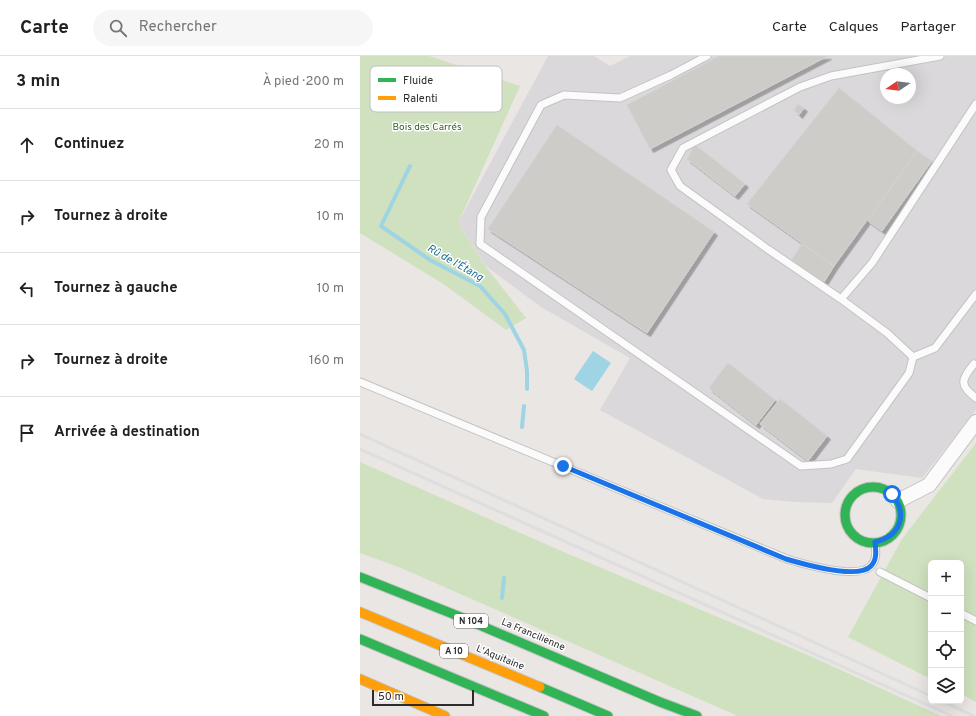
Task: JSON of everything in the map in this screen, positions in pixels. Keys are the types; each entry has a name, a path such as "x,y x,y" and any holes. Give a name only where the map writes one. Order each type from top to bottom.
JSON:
{"main road":[{"path":"875,487 884,489 892,494 898,501 900,520 892,536 875,542 866,542 858,539 847,525 845,516 846,507 850,498 861,490 875,487"},
{"name":"La Francilienne","path":"360,577 463,618 660,702 697,716"},
{"name":"L'Aquitaine","path":"360,612 608,716"},
{"name":"A 10","path":"360,639 544,716"},
{"path":"360,679 445,716"},
{"path":"660,702 687,716"}],"street":[{"path":"898,501 929,485 976,422"}],"lane":[{"path":"707,56 671,75 620,98 564,95 541,106 481,217 480,244 801,466 831,464 847,459 910,373 913,357"},
{"path":"913,357 887,333 680,186 671,170 683,148 800,87 831,76 940,56"},
{"path":"840,299 872,263 976,104"},
{"path":"913,357 935,348 976,294"},
{"path":"974,364 966,373 964,382 966,390 976,398"},
{"path":"360,382 786,559 811,567 846,572 858,571 870,567 875,560 875,542"},
{"path":"880,572 928,596"},
{"path":"964,615 976,621"}],"shaded area":[{"path":"548,56 594,56 610,66 630,56 976,56 976,410 922,478 856,469 832,503 763,499 600,410 630,358 541,307 486,266 458,223"}],"green space":[{"name":"Bois des Carrés","path":"360,56 429,56 459,66 370,66 370,112 502,112 502,80 520,86 458,223 486,267 526,318 506,330 445,285 360,233"},
{"path":"976,443 976,702 964,696 964,560 928,560 928,677 848,637 902,539"},
{"path":"360,462 566,553 810,656 941,716 738,716 401,568 360,553"}],"water":[{"path":"593,351 611,363 592,391 574,379"}],"building":[{"path":"719,56 828,56 650,149 627,105"},
{"path":"839,88 917,151 834,266 747,204"},
{"path":"798,104 804,108 799,115 794,110"},
{"path":"557,125 714,232 647,333 488,229"},
{"path":"695,145 745,184 735,196 687,159"},
{"path":"917,151 932,161 882,231 868,221"},
{"path":"802,244 834,266 824,282 791,261"},
{"path":"728,363 775,400 756,425 709,388"},
{"path":"780,399 827,436 808,461 760,424"}],"waterway":[{"name":"Rû de l'Étang","path":"410,166 381,226 430,260 480,286 505,314 524,350 527,371 527,389"},
{"name":"Rû de l'Étang","path":"522,427 524,406"},
{"path":"502,598 504,578"}],"railway":[{"path":"360,434 928,695"},
{"path":"360,449 952,716"},
{"path":"948,704 974,716"}],"traffic: fast":[{"path":"873,487 884,489 893,495 899,504 901,515 899,526 893,535 884,541 873,543 862,541 853,535 847,526 845,515 847,504 853,495 862,489 873,487"},
{"path":"360,577 463,618 660,702 697,716"},
{"path":"360,639 544,716"},
{"path":"540,687 608,716"}],"traffic: slow":[{"path":"360,612 540,687"},
{"path":"360,679 445,716"}],"route":[{"path":"563,466 786,559 811,567 846,572 858,571 870,567 875,560 875,542 892,536 897,528 900,520 900,510 898,501 892,494"}]}
